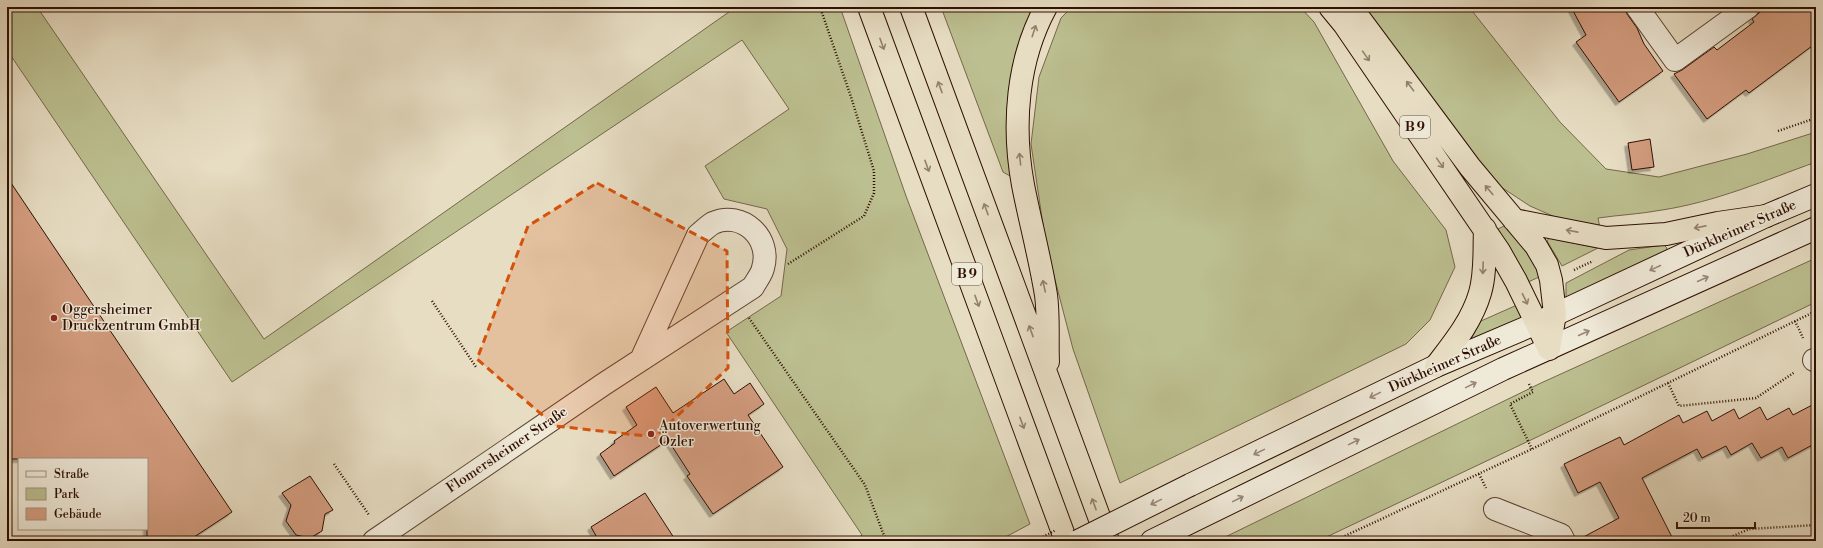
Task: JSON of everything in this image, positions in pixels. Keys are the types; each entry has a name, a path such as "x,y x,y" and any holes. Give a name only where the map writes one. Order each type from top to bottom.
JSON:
{"highway":[{"name":"B 9","path":"868,7 1066,541"},
{"path":"911,7 1108,541"},
{"path":"1046,7 1036,24 1023,65 1017,123 1022,183 1046,296 1049,381"},
{"name":"B 9","path":"1330,7 1344,24 1485,229 1516,281 1546,318"},
{"path":"1351,7 1470,167 1536,246 1547,265 1551,280 1546,318 1549,349"},
{"path":"1514,220 1606,238 1666,234 1766,216"},
{"path":"1436,366 1458,337 1473,313 1480,293 1483,278 1485,229"}],"street":[{"path":"1637,7 1675,60 1748,7"},
{"name":"Dürkheimer Straße","path":"1078,541 1436,366 1546,318 1766,216 1816,195"},
{"name":"Flomersheimer Straße","path":"378,538 641,360 753,287 764,268 764,254 761,242 753,228 742,222 731,221 713,223 698,234 641,360"},
{"name":"Dürkheimer Straße","path":"1152,541 1503,369 1816,228"},
{"path":"1495,509 1561,535 1564,541"}],"path":[{"path":"786,266 864,216 874,193 874,172 851,97 820,7"},
{"path":"1778,131 1816,118"},
{"path":"736,298 865,485 887,541"},
{"path":"432,301 476,367"},
{"path":"1334,541 1532,449 1816,311"},
{"path":"1668,383 1679,406 1756,398 1815,361"},
{"path":"1527,380 1533,392 1510,404 1532,449"},
{"path":"334,464 378,538"},
{"path":"1722,541 1750,529 1816,525"}],"highlighted area":[{"path":"597,183 727,251 728,368 655,437 555,426 477,359 528,226"}],"green space":[{"path":"7,7 37,7 264,339 736,7 840,7 906,196 1030,524 998,541 854,541 862,535 726,332 781,296 787,249 767,209 724,199 705,166 789,109 742,40 232,382 7,50"},
{"path":"941,7 1046,7 1036,24 1022,183 1003,172"},
{"path":"1072,7 1300,7 1314,22 1393,161 1446,230 1455,267 1430,320 1406,344 1120,483 1073,349 1046,245 1031,144 1039,77 1061,18"},
{"path":"1359,7 1469,7 1560,122 1606,169 1659,177 1747,154 1816,132 1816,162 1740,190 1701,202 1654,211 1598,218 1600,228 1555,217 1530,206 1501,187 1474,161"},
{"path":"1504,226 1530,256 1539,277 1526,283 1498,229"},
{"path":"1549,238 1598,248 1562,266 1547,241"},
{"path":"1664,245 1667,248 1665,252 1569,297 1566,297 1566,283 1629,250"},
{"path":"1816,258 1816,302 1318,541 1217,541 1541,383"},
{"path":"1517,305 1521,314 1521,319 1473,342 1471,339 1481,321"}],"building":[{"path":"1571,7 1625,7 1627,14 1637,28 1644,44 1663,71 1619,102 1576,42 1586,35"},
{"path":"1766,7 1816,7 1816,43 1749,93 1746,90 1707,119 1674,74 1714,47 1717,50 1754,22 1752,19"},
{"path":"1650,139 1654,167 1632,170 1628,143"},
{"name":"Oggersheimer Druckzentrum GmbH","path":"7,177 232,512 188,541 147,541 148,458 7,459"},
{"path":"724,379 734,394 750,383 764,404 748,415 783,467 713,514 687,476 690,474 668,440 614,476 600,454 615,443 614,441 637,425 626,407 656,387 673,413"},
{"path":"1816,403 1816,443 1788,458 1782,447 1761,458 1752,443 1731,455 1726,446 1702,458 1697,449 1642,478 1674,541 1576,541 1619,518 1600,482 1578,493 1564,464 1620,437 1624,445 1679,415 1683,423 1707,411 1712,421 1734,409 1739,419 1760,407 1767,420 1789,408 1793,415"},
{"path":"310,476 333,510 325,514 322,531 310,538 296,535 286,521 291,505 282,493"},
{"path":"645,493 676,541 599,541 591,527"}],"place":[{"name":"Oggersheimer Druckzentrum GmbH","path":"54,318"},
{"name":"Autoverwertung Özler","path":"651,434"}]}
